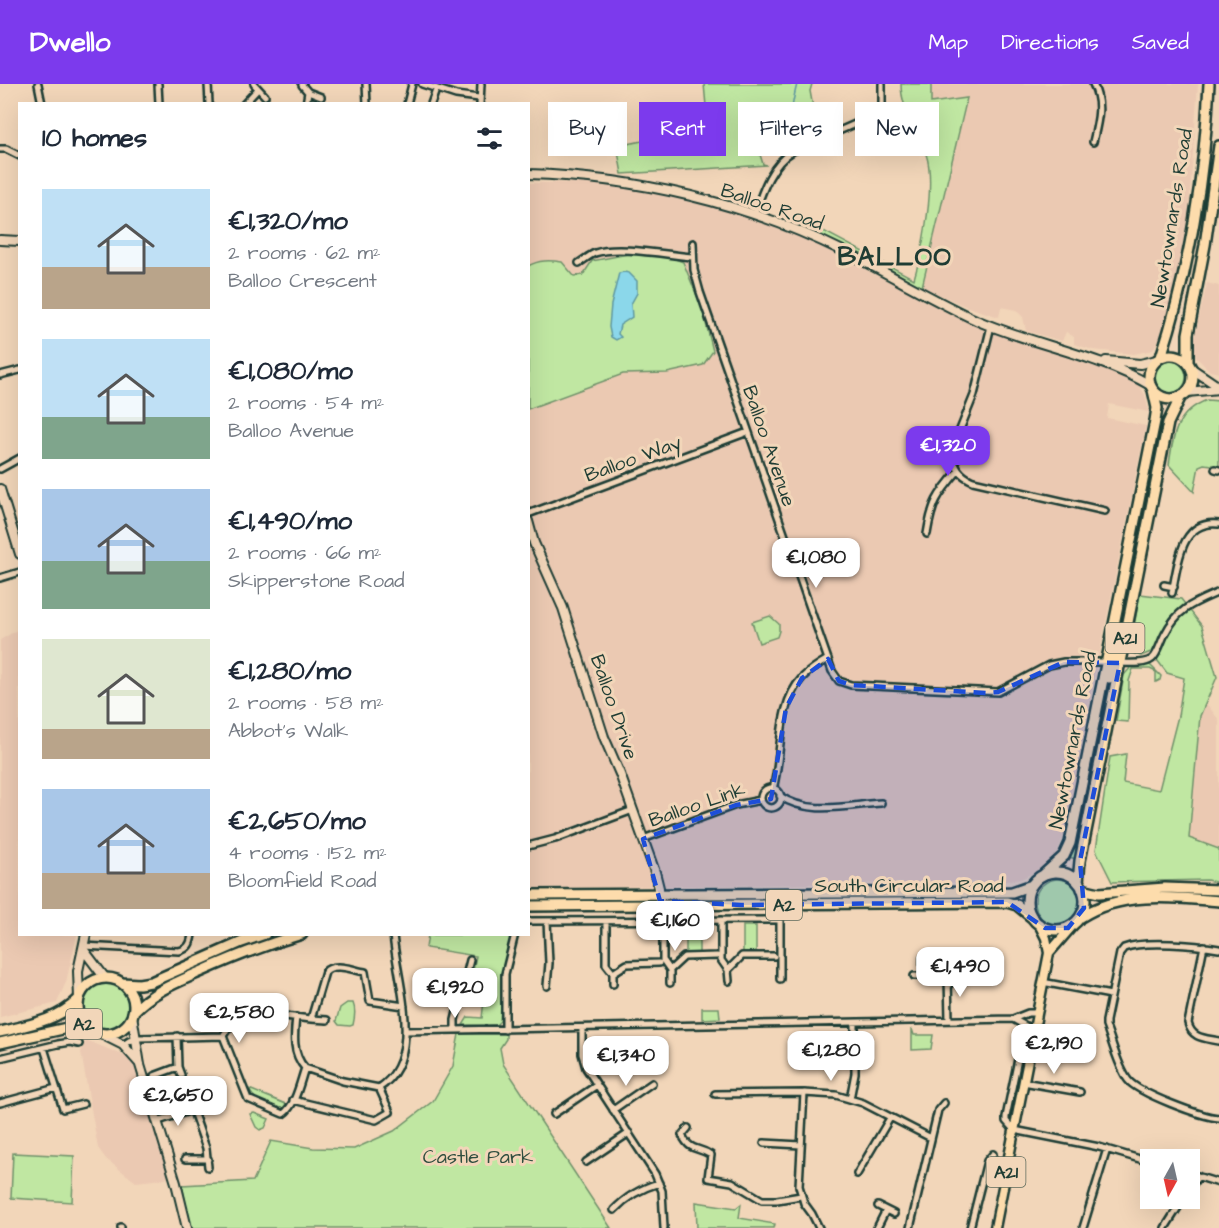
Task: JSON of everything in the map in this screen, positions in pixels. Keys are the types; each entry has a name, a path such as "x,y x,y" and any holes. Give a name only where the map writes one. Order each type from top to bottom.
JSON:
{"highway":[{"name":"Newtownards Road","path":"1159,358 1174,318 1190,243 1200,175 1209,84"},
{"name":"Newtownards Road","path":"1190,366 1188,334 1205,245 1219,146"},
{"path":"1159,358 1176,355 1190,366"},
{"name":"A21","path":"1152,387 1149,373 1159,358"},
{"name":"A21","path":"1184,394 1193,379 1190,366"},
{"name":"Newtownards Road","path":"1080,885 1080,861 1155,421 1156,408 1152,387"},
{"path":"1152,387 1157,394 1169,399 1184,394"},
{"name":"Newtownards Road","path":"1043,875 1064,856 1070,843 1095,721 1137,576 1168,423 1184,394"},
{"path":"1043,875 1058,872 1065,874 1080,885 1099,893 1165,888 1219,890"},
{"name":"A2","path":"1032,885 1043,875"},
{"path":"1032,885 1028,902 1036,922"},
{"name":"South Circular Road","path":"530,906 660,900 1012,892 1032,885"},
{"path":"1077,920 1084,908 1085,898 1080,885"},
{"name":"South Circular Road","path":"530,895 741,905 1007,902 1017,905 1036,922"},
{"name":"A2","path":"1036,922 1052,930 1060,930 1103,904 1120,900 1164,898 1219,901"},
{"path":"105,978 121,983 151,982 217,952 261,936"},
{"name":"A2","path":"0,1043 67,1028 107,1034 123,1029 145,1000 159,990 230,958 296,936"},
{"name":"A2","path":"0,1032 58,1016 70,1009 89,984 105,978"},
{"path":"121,983 132,996 133,1014"},
{"name":"A2","path":"79,999 81,1020 95,1032"}],"main road":[{"name":"A21","path":"995,1228 1049,953 1077,920"},
{"path":"1036,922 1047,938 1049,953"}],"street":[{"path":"38,84 42,102"},
{"path":"158,84 159,102"},
{"path":"208,84 209,102"},
{"path":"366,84 367,102"},
{"path":"408,102 412,84"},
{"path":"422,84 436,90 480,100 481,84"},
{"path":"753,215 769,178 782,159 793,151 871,117 882,104 882,84"},
{"path":"1093,84 1100,106 1093,142"},
{"path":"302,85 308,92 321,97"},
{"path":"245,102 256,87 265,96"},
{"path":"432,102 436,90"},
{"path":"306,102 308,92"},
{"path":"0,149 6,149 18,155"},
{"name":"Balloo Road","path":"530,174 566,176 626,184 693,197 753,215 843,250 991,326 1122,370 1152,387"},
{"path":"0,240 18,241"},
{"name":"Balloo Avenue","path":"693,243 693,257 700,292 832,671 839,681 851,685 986,693 998,692 1049,665 1064,662 1143,663 1153,658 1168,628 1180,612 1188,605 1219,592"},
{"path":"579,263 596,253 618,251 693,257"},
{"path":"991,326 974,395 951,452 958,471 963,477 973,482 1106,511"},
{"name":"Balloo Road","path":"1090,358 1127,364 1140,364 1159,358"},
{"path":"1190,366 1219,388"},
{"path":"0,375 18,370"},
{"path":"1184,394 1219,388"},
{"name":"Balloo Way","path":"530,513 748,432"},
{"path":"0,469 18,459"},
{"path":"927,534 931,512 939,492 958,471"},
{"path":"0,489 18,548"},
{"path":"1164,585 1173,590 1185,539 1196,527 1211,523 1219,524"},
{"name":"Balloo Drive","path":"530,528 534,543 563,608 604,737 655,872 660,900"},
{"path":"0,578 18,573"},
{"name":"Balloo Link","path":"774,789 786,708 795,687 802,678 828,658"},
{"path":"780,796 780,802 772,808 766,807 761,800 765,790 774,789 780,796 798,805 822,808 881,803"},
{"name":"Balloo Link","path":"643,839 736,805 761,800"},
{"path":"530,845 555,839 633,810"},
{"path":"663,920 663,960 670,970 670,983"},
{"path":"721,920 721,960 728,970 729,981"},
{"path":"530,921 780,920 780,979"},
{"path":"547,921 549,963 547,986"},
{"path":"606,921 606,964 613,973 613,984"},
{"path":"79,999 78,971 86,936"},
{"path":"83,947 172,951 185,949 189,945 191,936"},
{"path":"296,1017 295,1046 299,1061 305,1068 378,1088 388,1082 404,1046 405,1031 404,1006 393,936"},
{"path":"505,1030 505,974 514,936"},
{"path":"1219,949 1204,946 1136,945 1124,948 1120,953 1106,1016 1106,1026 1128,1080 1138,1088 1186,1110 1219,1118"},
{"path":"1204,946 1188,1023 1189,1030 1195,1036 1219,1041"},
{"path":"83,947 105,978"},
{"path":"670,970 684,957 717,956"},
{"path":"728,970 742,956 774,956"},
{"path":"923,958 923,976"},
{"path":"455,1030 470,960"},
{"path":"613,973 627,964 659,963"},
{"path":"311,1019 325,972 328,968 334,967 365,972 370,1001 404,1006"},
{"path":"914,976 969,977"},
{"path":"948,977 949,1020"},
{"path":"1042,982 1111,995"},
{"path":"223,1036 239,1011 327,1020"},
{"path":"405,1031 1013,1019 1028,1013 1036,1013"},
{"path":"133,1014 140,1065 176,1183 187,1228"},
{"path":"1013,1019 1033,1030"},
{"path":"850,1099 855,1073 855,1023"},
{"path":"582,1028 582,1059 659,1183 663,1202 664,1228"},
{"path":"95,1032 123,1045 140,1065"},
{"path":"177,1036 178,1067 181,1075"},
{"path":"123,1045 136,1038 223,1036"},
{"path":"223,1036 248,1099 283,1114 293,1100 305,1068"},
{"path":"1022,1040 1006,1117 1006,1121 1014,1130 1107,1149 1140,1159"},
{"path":"0,1058 58,1044 70,1042 79,1044"},
{"path":"44,1048 63,1109"},
{"path":"154,1076 178,1067"},
{"path":"1023,1082 1080,1092"},
{"path":"613,1110 652,1083"},
{"path":"554,1114 597,1085"},
{"path":"184,1086 208,1159 208,1167"},
{"path":"0,1101 56,1088"},
{"path":"293,1100 376,1120 390,1112 378,1088"},
{"path":"804,1093 799,1186 801,1196 819,1228"},
{"path":"714,1094 825,1093 850,1099 931,1138"},
{"path":"910,1228 938,1110 944,1103"},
{"path":"56,1110 83,1104"},
{"path":"158,1121 192,1110"},
{"path":"857,1174 890,1118"},
{"path":"688,1128 682,1136 686,1144 711,1155 708,1178 732,1182 762,1200 801,1196"},
{"path":"586,1162 629,1133"},
{"path":"764,1143 801,1145"},
{"path":"1083,1228 1107,1149"},
{"path":"970,1228 987,1161 993,1154"},
{"path":"185,1160 208,1159"},
{"path":"1200,1177 1219,1183"},
{"path":"614,1210 641,1189 659,1183"},
{"path":"878,1206 894,1214"},
{"path":"1165,1228 1177,1209"},
{"path":"877,1228 886,1210"}],"highlighted area":[{"path":"828,659 839,681 851,685 986,693 998,692 1064,662 1120,663 1080,861 1084,908 1068,928 1045,928 1007,902 741,905 660,901 643,839 736,805 771,799 786,708 802,678"}],"shaded area":[{"path":"931,84 1198,84 1188,222 1164,330 1153,350 1134,354 1093,350 1074,344 1074,337 1066,332 1062,341 1026,331 1023,317 1016,310 1001,307 999,317 965,306 922,287 967,99 931,102"},
{"path":"606,182 673,194 746,216 812,240 872,273 980,326 1081,358 1116,371 1137,382 1145,395 1149,412 1109,404 1107,418 1146,426 1067,827 1057,853 1038,870 1021,879 999,882 530,888 530,183"},
{"path":"1207,283 1219,286 1219,373 1210,371 1196,357 1193,344"},
{"path":"18,630 18,936 77,936 66,982 57,1003 0,1017 0,640"},
{"path":"1206,703 1219,720 1219,849 1189,838 1200,716"},
{"path":"86,1040 125,1056 134,1066 171,1178 136,1182 106,1159 98,1148 81,1052"}],"green space":[{"path":"704,84 812,84 810,91 812,102 738,102 738,156 760,156 763,164 767,165 622,174 619,156 627,156 627,144 639,142 639,156 726,156 726,102 706,102"},
{"path":"901,84 931,84 931,102 904,102"},
{"path":"967,98 922,287 918,288 816,234 818,228 914,279 927,216 929,166 926,156 939,156 938,102"},
{"path":"628,254 673,258 683,262 702,308 713,351 703,365 667,373 623,374 530,408 530,265 544,261 562,262 574,276 583,275 592,261"},
{"path":"1170,361 1182,365 1186,377 1182,389 1170,393 1158,389 1154,377 1158,365"},
{"path":"1207,400 1219,401 1219,466 1204,464 1199,466 1194,492 1169,465 1175,434 1182,418"},
{"path":"1159,423 1161,423 1158,443 1164,423 1116,649 1113,652"},
{"path":"1140,594 1181,599 1202,626 1217,677 1200,716 1189,838 1219,849 1219,883 1207,880 1112,882 1096,850 1110,757 1126,754 1123,783 1159,790 1178,716 1184,678 1167,673 1151,652 1141,656 1129,652"},
{"path":"770,616 779,624 777,637 759,643 752,622"},
{"path":"1150,665 1161,676 1160,680 1156,682 1156,672 1150,669 1133,669 1129,681 1128,722 1116,721 1124,675 1132,666"},
{"path":"1110,683 1112,684 1083,806 1094,745"},
{"path":"1080,817 1084,818 1077,859 1068,857"},
{"path":"1058,879 1074,886 1081,902 1074,918 1058,925 1042,918 1035,902 1042,886"},
{"path":"743,926 756,926 756,953 743,953"},
{"path":"686,927 699,927 699,953 686,953"},
{"path":"428,936 512,936 503,974 500,1021 495,1026 463,1025 468,1017 482,1018 486,983 471,980 476,956 426,948"},
{"path":"106,983 122,990 129,1006 122,1022 106,1029 90,1022 83,1006 90,990"},
{"path":"347,1003 353,1003 354,1006 353,1025 339,1025 336,1021 340,1008"},
{"path":"702,1008 719,1008 720,1018 702,1019"},
{"path":"912,1029 914,1035 933,1035 931,1049 912,1050"},
{"name":"Castle Park","path":"459,1034 506,1034 506,1039 500,1048 503,1064 611,1228 191,1228 182,1185 253,1181 271,1141 313,1148 354,1149 394,1131 433,1101 453,1066"},
{"path":"249,1089 286,1104 283,1108 267,1106 258,1101"},
{"path":"254,1113 269,1119 265,1128 260,1130 256,1127 250,1114"},
{"path":"13,1153 74,1156 72,1202 11,1198"},
{"path":"696,1202 736,1208 741,1204 739,1218 775,1224 774,1228 697,1228"}],"water":[{"path":"619,273 629,273 637,281 637,293 631,304 632,317 620,325 618,334 621,337 616,340 611,337 609,327 611,305"}],"waterway":[{"path":"793,102 797,84"}],"district":[{"name":"BALLOO","path":"895,257"}]}
